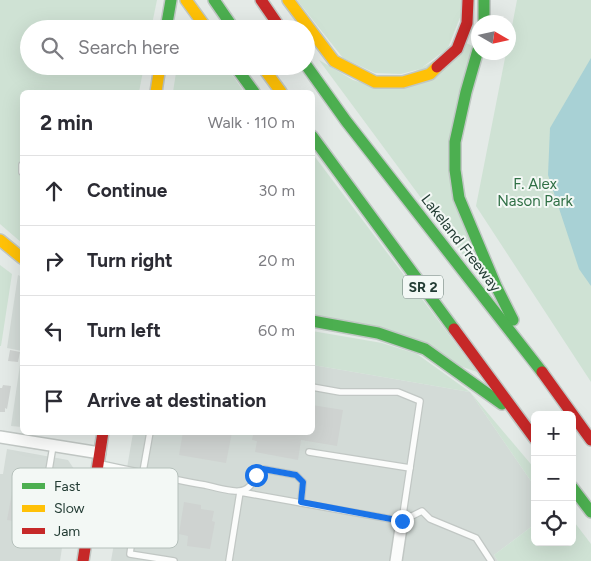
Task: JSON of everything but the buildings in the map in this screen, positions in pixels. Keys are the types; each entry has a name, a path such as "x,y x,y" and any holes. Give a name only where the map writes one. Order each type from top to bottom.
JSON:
{"main road":[{"path":"168,20 171,0"},
{"path":"186,0 200,20"},
{"path":"214,0 228,20"},
{"path":"260,0 274,20"},
{"path":"288,0 303,20"},
{"path":"315,36 334,61 375,82 403,82 430,74 457,49 467,23 468,0"},
{"path":"484,0 485,15"},
{"path":"475,60 455,142 455,170 459,198 496,286 535,362"},
{"path":"156,90 159,75"},
{"path":"242,75 253,90"},
{"path":"269,75 280,90"},
{"name":"Lakeland Freeway","path":"313,75 346,121 535,362 591,440"},
{"name":"SR 2","path":"315,140 531,433"},
{"path":"0,240 20,257"},
{"path":"315,322 378,333 425,349 516,414"},
{"path":"97,468 103,435"},
{"path":"576,492 591,512"},
{"path":"82,561 84,548"}],"street":[{"path":"0,437 53,446 99,458"},
{"path":"396,561 402,521"}],"lane":[{"path":"315,388 340,392 398,392 420,401 402,521"},
{"path":"144,468 149,435"},
{"path":"49,468 53,446"},
{"path":"308,452 410,468"},
{"path":"99,458 130,468"},
{"path":"240,492 252,485 256,475 263,469 291,473 303,482 301,502"},
{"path":"178,480 402,521 422,511 430,519 476,538 491,561"},
{"path":"229,561 240,492"},
{"path":"131,548 130,554 174,561"}],"shaded area":[{"path":"18,275 20,276 20,351 7,348"},
{"path":"20,365 20,427 11,426"},
{"path":"315,365 470,392 531,481 531,527 494,555 498,561 111,561 113,548 178,548 178,468 127,468 133,435 315,435"},
{"path":"7,449 68,460 73,468 12,468 12,548 62,548 60,561 0,561 0,474 3,474"}],"green space":[{"path":"0,0 157,0 153,20 20,20 20,75 142,75 139,90 20,90 20,241 0,224"},
{"path":"297,0 462,0 463,10 448,48 420,69 401,74 375,73 343,58 315,23 315,20 313,20"},
{"name":"F. Alex Nason Park","path":"517,0 591,0 591,382 476,206 505,60 516,60 516,15 514,15"},
{"path":"466,43 471,45 471,60 452,130 484,283 319,60 353,80 383,89"},
{"path":"176,75 232,75 243,90 173,90"},
{"path":"315,157 477,372 315,316"},
{"path":"0,265 12,274 1,346 0,346"},
{"path":"315,332 382,343 417,354 470,392 315,365"},
{"path":"470,392 531,464 531,481"},
{"path":"576,524 591,544 591,561 498,561 494,555 531,527 531,546 576,546"}],"water":[{"path":"591,58 591,286 579,269 548,175 550,128"}],"traffic: fast":[{"path":"168,20 171,0"},
{"path":"214,0 228,20"},
{"path":"484,0 484,15"},
{"path":"475,60 455,142 455,170 459,198 496,286 513,320"},
{"path":"242,75 253,90"},
{"path":"313,75 346,121 542,372"},
{"path":"315,140 454,329"},
{"path":"315,322 378,333 425,349 502,404"},
{"path":"576,492 591,512"}],"traffic: slow":[{"path":"186,0 200,20"},
{"path":"288,0 303,20"},
{"path":"315,36 334,61 375,82 403,82 430,74 437,67"},
{"path":"156,90 159,75"},
{"path":"269,75 280,90"},
{"path":"0,240 20,256"}],"traffic: jam":[{"path":"261,0 275,20"},
{"path":"437,67 457,49 467,23 468,0"},
{"path":"454,329 531,434"},
{"path":"542,372 591,440"},
{"path":"97,468 103,435"},
{"path":"83,561 85,548"}],"route":[{"path":"256,475 263,469 291,473 303,482 301,502 402,521"}]}
